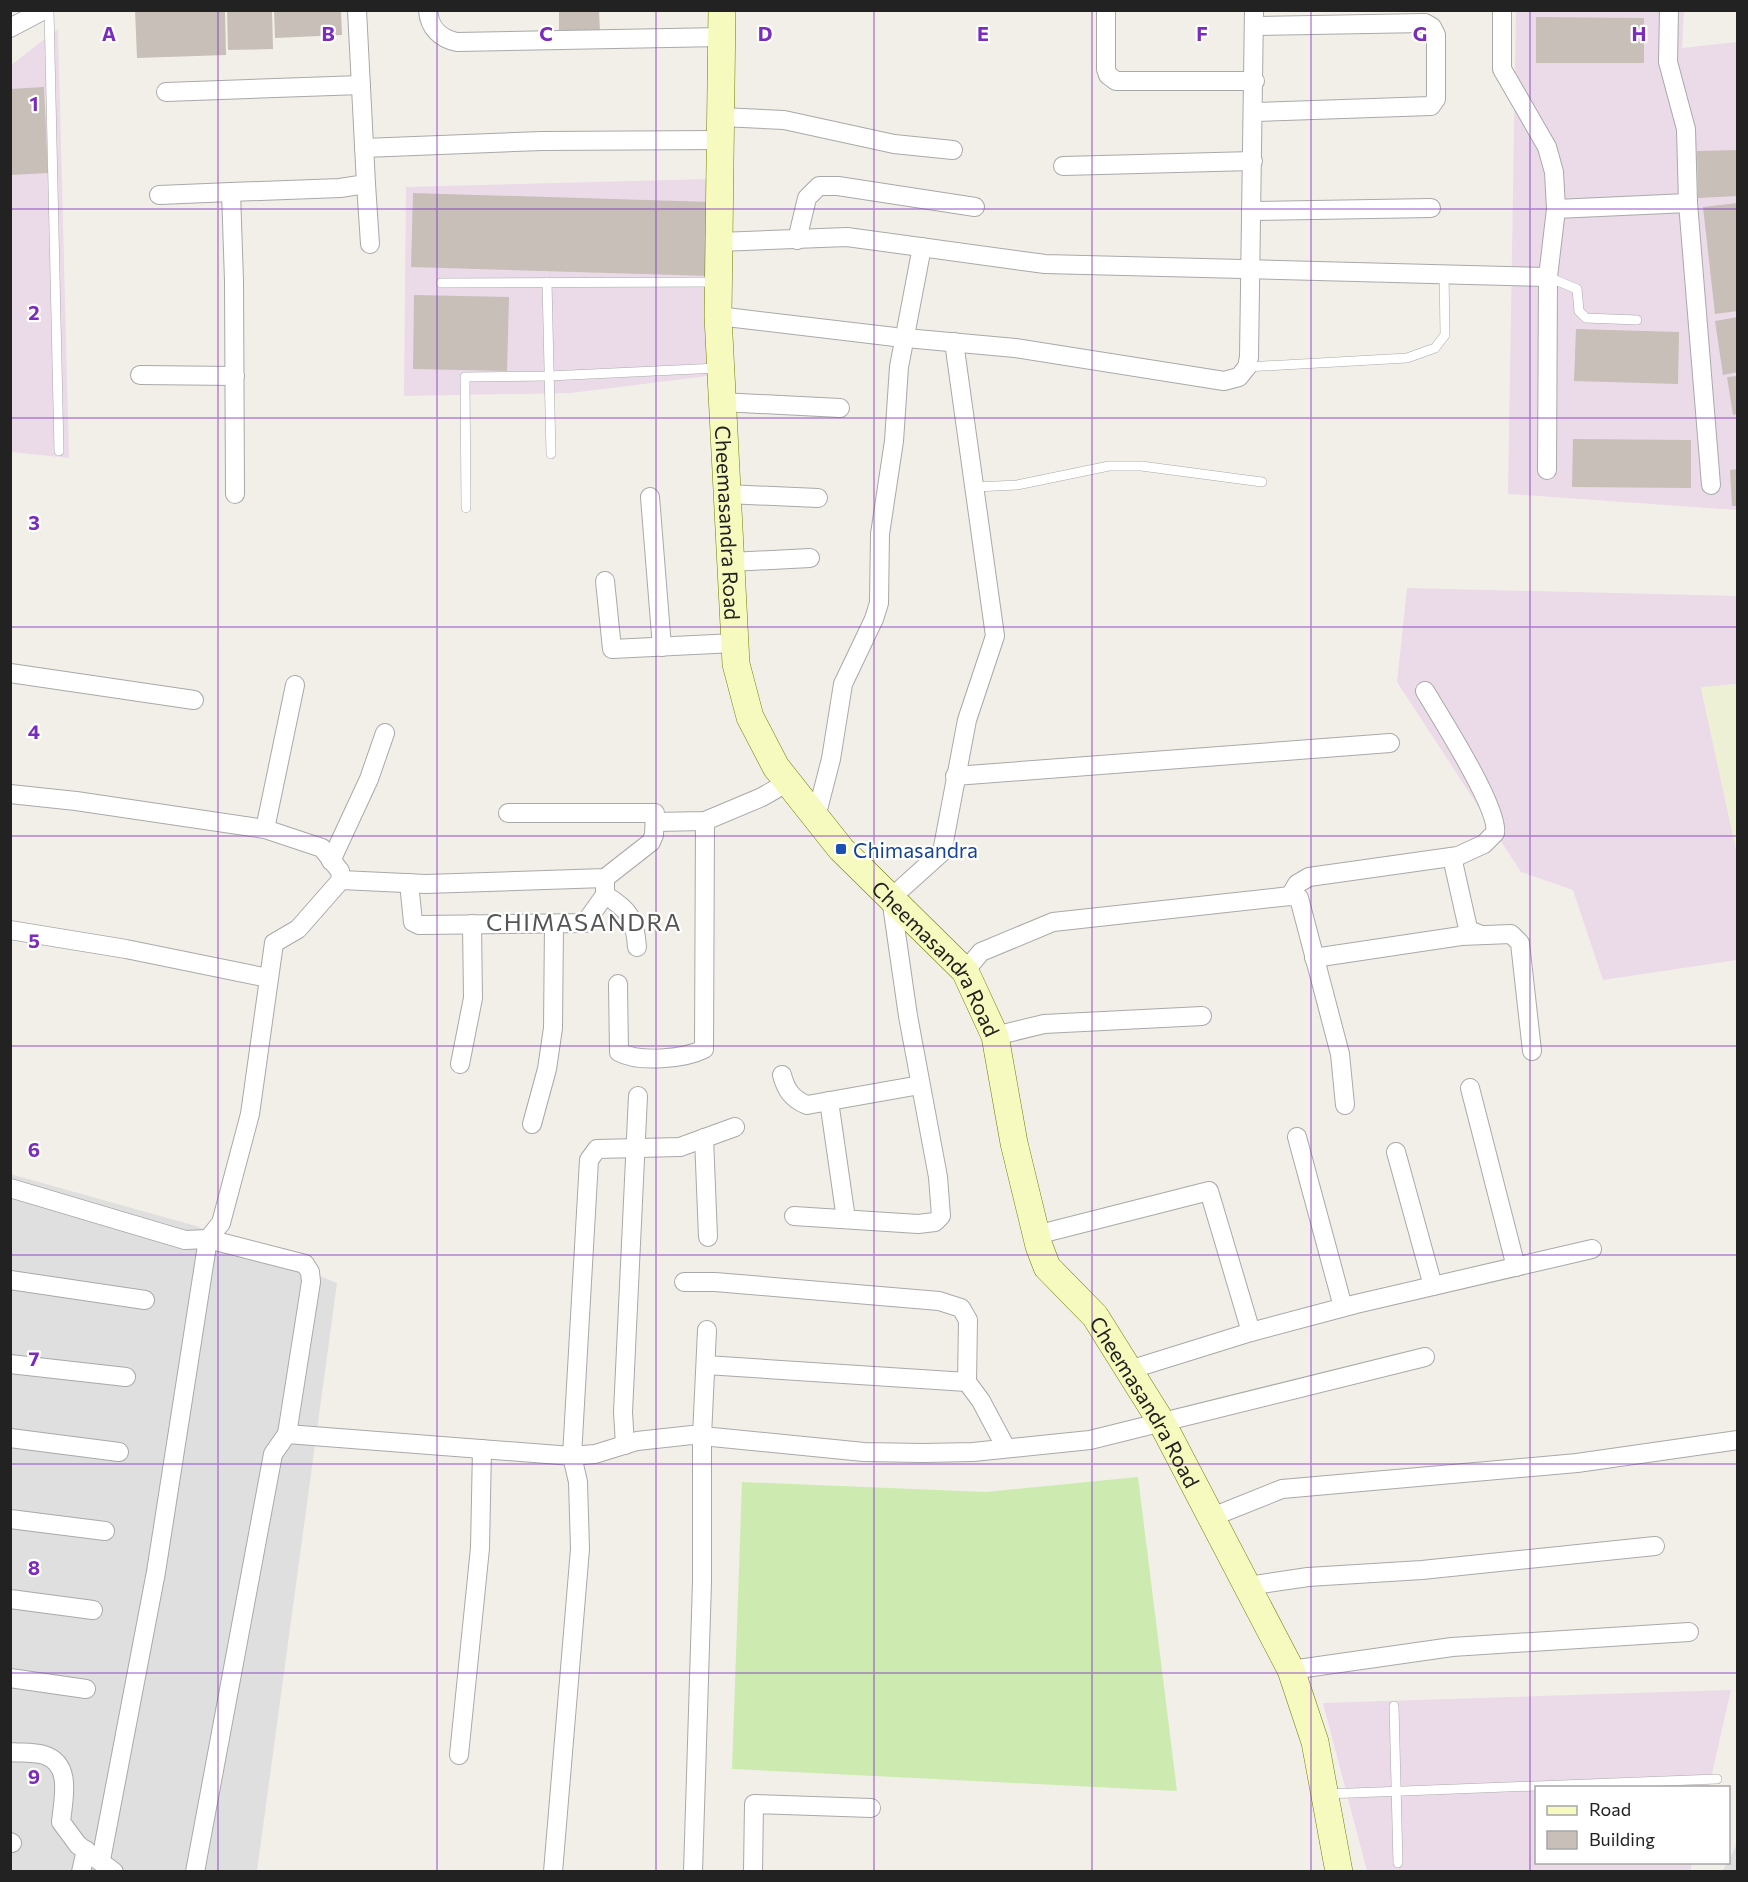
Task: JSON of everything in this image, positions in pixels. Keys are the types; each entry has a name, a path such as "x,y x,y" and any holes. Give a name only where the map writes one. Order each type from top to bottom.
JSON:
{"street":[{"path":"10,28 44,10"},
{"path":"357,10 370,244"},
{"path":"428,10 428,17 438,34 458,42 722,37"},
{"name":"Cheemasandra Road","path":"722,10 718,282 721,402 736,664 750,717 776,767 841,849 965,971 995,1036 1014,1143 1036,1235 1047,1267 1095,1316 1162,1422 1291,1670 1310,1721 1326,1794 1339,1872"},
{"path":"1106,10 1106,69 1108,75 1116,81 1255,81"},
{"path":"1502,10 1502,69 1553,161 1556,209 1548,277 1547,470"},
{"path":"1669,10 1668,62 1686,129 1688,203 1711,485"},
{"path":"718,316 903,338 1015,348 1224,381 1239,377 1247,367 1249,271 1253,160 1254,112 1255,81 1254,19 1425,23 1432,27 1436,35 1436,99 1431,106 1254,112"},
{"path":"166,92 361,85"},
{"path":"364,148 542,141 721,128 784,120 894,144 953,150"},
{"path":"1063,166 1253,160"},
{"path":"159,195 340,188 366,184"},
{"path":"797,240 807,198 819,186 838,186 975,207"},
{"path":"231,192 235,494"},
{"path":"1556,209 1688,203"},
{"path":"1251,211 1431,208"},
{"path":"719,242 847,237 1044,264 1249,271 1444,272 1548,277"},
{"path":"816,817 831,759 843,684 874,619 879,603 880,534 894,441 903,338 922,247"},
{"path":"794,1216 918,1224 935,1222 940,1216 938,1177 920,1085 891,898 942,852 955,776 973,699 995,636 954,342"},
{"path":"141,375 235,376"},
{"path":"721,402 840,408"},
{"path":"726,494 818,498"},
{"path":"650,497 662,647"},
{"path":"730,562 810,558"},
{"path":"605,581 612,649 735,644"},
{"path":"10,673 194,700"},
{"path":"265,829 295,685"},
{"path":"1290,896 1297,884 1309,877 1452,857 1484,844 1496,833 1497,826 1464,758 1425,691"},
{"path":"331,861 369,779 385,733"},
{"path":"955,776 1390,743"},
{"path":"655,822 705,821 762,797 788,782"},
{"path":"10,794 76,801 265,829 322,848 340,871 341,880 298,929 274,943 250,1114 221,1223 208,1239 156,1572 100,1861 81,1872"},
{"path":"409,883 413,922 419,925 585,923 605,886 651,842 655,822 655,813 508,813"},
{"path":"618,984 619,1052 628,1057 687,1057 704,1049 702,947 705,821"},
{"path":"1452,857 1469,930 1479,934"},
{"path":"341,880 605,886 635,924 637,947"},
{"path":"965,971 981,952 1053,922 1290,896 1299,898 1340,1054 1345,1105"},
{"path":"460,1064 473,998 472,924"},
{"path":"532,1124 547,1069 553,1028 554,924"},
{"path":"10,930 268,978"},
{"path":"1314,958 1479,934 1511,934 1520,943 1532,1052"},
{"path":"995,1036 1044,1024 1202,1016"},
{"path":"782,1075 786,1090 798,1101 807,1105 920,1085"},
{"path":"1470,1088 1516,1267"},
{"path":"625,1445 623,1412 638,1096"},
{"path":"829,1101 846,1219"},
{"path":"553,1872 580,1549 578,1482 572,1456 589,1160 597,1149 680,1147 735,1127"},
{"path":"1297,1137 1343,1307"},
{"path":"704,1138 708,1237"},
{"path":"1396,1152 1433,1286"},
{"path":"10,1188 185,1240 208,1239 305,1264 310,1272 311,1282 287,1434 273,1454 195,1872"},
{"path":"1036,1235 1209,1191 1251,1332"},
{"path":"1129,1370 1251,1332 1343,1307 1592,1249"},
{"path":"10,1280 145,1300"},
{"path":"684,1282 715,1282 939,1301 961,1308 968,1320 967,1382 981,1401 1006,1448"},
{"path":"693,1872 702,1582 702,1436 707,1330"},
{"path":"287,1434 572,1456 595,1454 625,1445 672,1436 702,1436 864,1452 922,1453 1006,1448 1090,1440 1331,1378 1425,1357"},
{"path":"10,1364 126,1377"},
{"path":"706,1365 967,1382"},
{"path":"10,1438 119,1452"},
{"path":"1212,1517 1282,1489 1577,1462 1737,1440"},
{"path":"459,1755 480,1548 482,1449"},
{"path":"10,1519 105,1531"},
{"path":"1248,1586 1308,1576 1422,1569 1655,1546"},
{"path":"10,1599 93,1610"},
{"path":"1291,1670 1452,1647 1689,1632"},
{"path":"10,1678 86,1689"},
{"path":"10,1752 44,1755 61,1768 64,1777 61,1822 78,1845 100,1861"},
{"path":"753,1872 754,1804 871,1808"}],"lane":[{"path":"49,10 59,451"},
{"path":"1247,367 1407,358 1436,348 1444,335 1444,272"},
{"path":"1548,277 1577,289 1579,311 1586,318 1637,320"},
{"path":"547,282 550,454"},
{"path":"441,283 718,282"},
{"path":"466,508 465,377 549,376 720,367"},
{"path":"975,488 1017,485 1110,466 1141,466 1262,482"},
{"path":"1394,1706 1398,1863"},
{"path":"1326,1794 1717,1779"}],"shaded area":[{"path":"1516,11 1684,11 1682,48 1737,42 1737,510 1508,494"},
{"path":"58,29 69,458 11,452 11,65"},
{"path":"711,179 715,375 571,393 404,396 406,187"},
{"path":"1407,588 1737,596 1737,684 1701,688 1737,854 1737,960 1603,980 1573,890 1521,872 1397,682"},
{"path":"10,1174 196,1226 337,1283 257,1871 11,1871"},
{"path":"1731,1690 1709,1786 1535,1786 1535,1864 1692,1864 1690,1872 1367,1871 1323,1703"},
{"path":"1737,1844 1737,1871 1722,1871 1727,1864 1730,1864 1730,1858"}],"green space":[{"path":"1738,684 1737,854 1701,687"},
{"path":"1138,1477 1177,1791 732,1769 742,1482 986,1492"}],"building":[{"path":"135,10 225,10 226,55 137,58"},
{"path":"227,10 272,10 273,49 228,50"},
{"path":"274,10 341,10 342,35 275,38"},
{"path":"559,10 599,10 600,32 559,33"},
{"path":"1536,17 1644,18 1644,63 1536,63"},
{"path":"44,87 48,173 10,175 10,89"},
{"path":"1738,150 1738,196 1698,198 1697,151"},
{"path":"413,193 712,202 710,276 411,267"},
{"path":"1738,203 1738,311 1715,314 1703,207"},
{"path":"414,295 509,297 507,371 413,369"},
{"path":"1738,317 1738,372 1723,375 1715,321"},
{"path":"1576,329 1679,332 1678,384 1574,381"},
{"path":"1738,376 1738,414 1733,415 1727,377"},
{"path":"1573,439 1691,440 1691,488 1572,487"},
{"path":"1738,469 1738,506 1732,506 1730,470"}],"place":[{"name":"Chimasandra","path":"841,849"}],"district":[{"name":"CHIMASANDRA","path":"584,921"}]}
